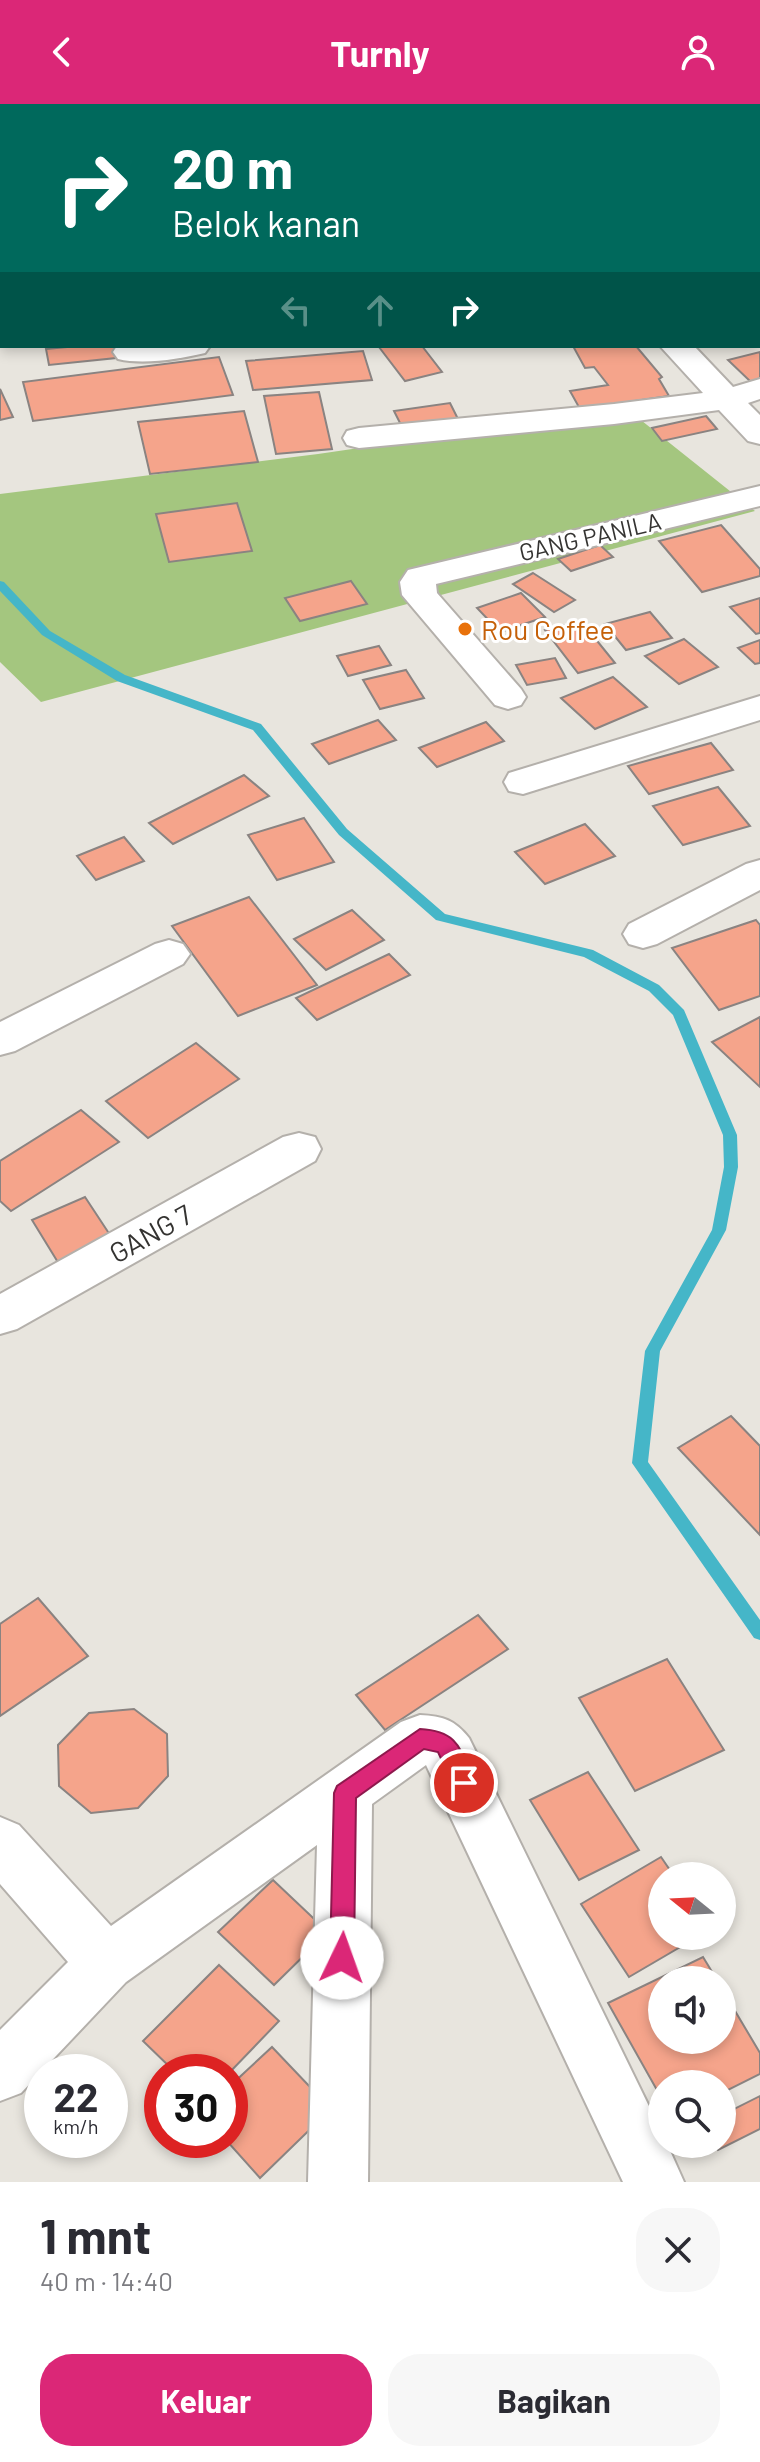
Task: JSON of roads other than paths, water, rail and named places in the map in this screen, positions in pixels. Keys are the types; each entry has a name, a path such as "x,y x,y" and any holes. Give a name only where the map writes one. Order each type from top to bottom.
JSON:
{"street":[{"path":"129,352 172,348"},
{"path":"680,350 700,348"},
{"path":"680,350 760,434"},
{"path":"359,438 614,414 727,399 760,389"},
{"name":"GANG PANILA","path":"508,697 420,595 420,577 760,496"},
{"path":"523,782 760,708"},
{"path":"643,934 760,873"},
{"path":"0,1040 169,954"},
{"name":"GANG 7","path":"0,1316 299,1149"},
{"path":"0,2072 106,1963 420,1739 439,1740 446,1745 654,2182"},
{"path":"338,2182 345,1793"},
{"path":"0,1843 106,1963"}],"waterway":[{"path":"0,584 46,633 121,678 257,727 343,832 441,917 588,953 654,988 679,1013 730,1135 731,1167 719,1230 653,1351 640,1463 760,1633"}],"place":[{"name":"Rou Coffee","path":"465,629"}]}
